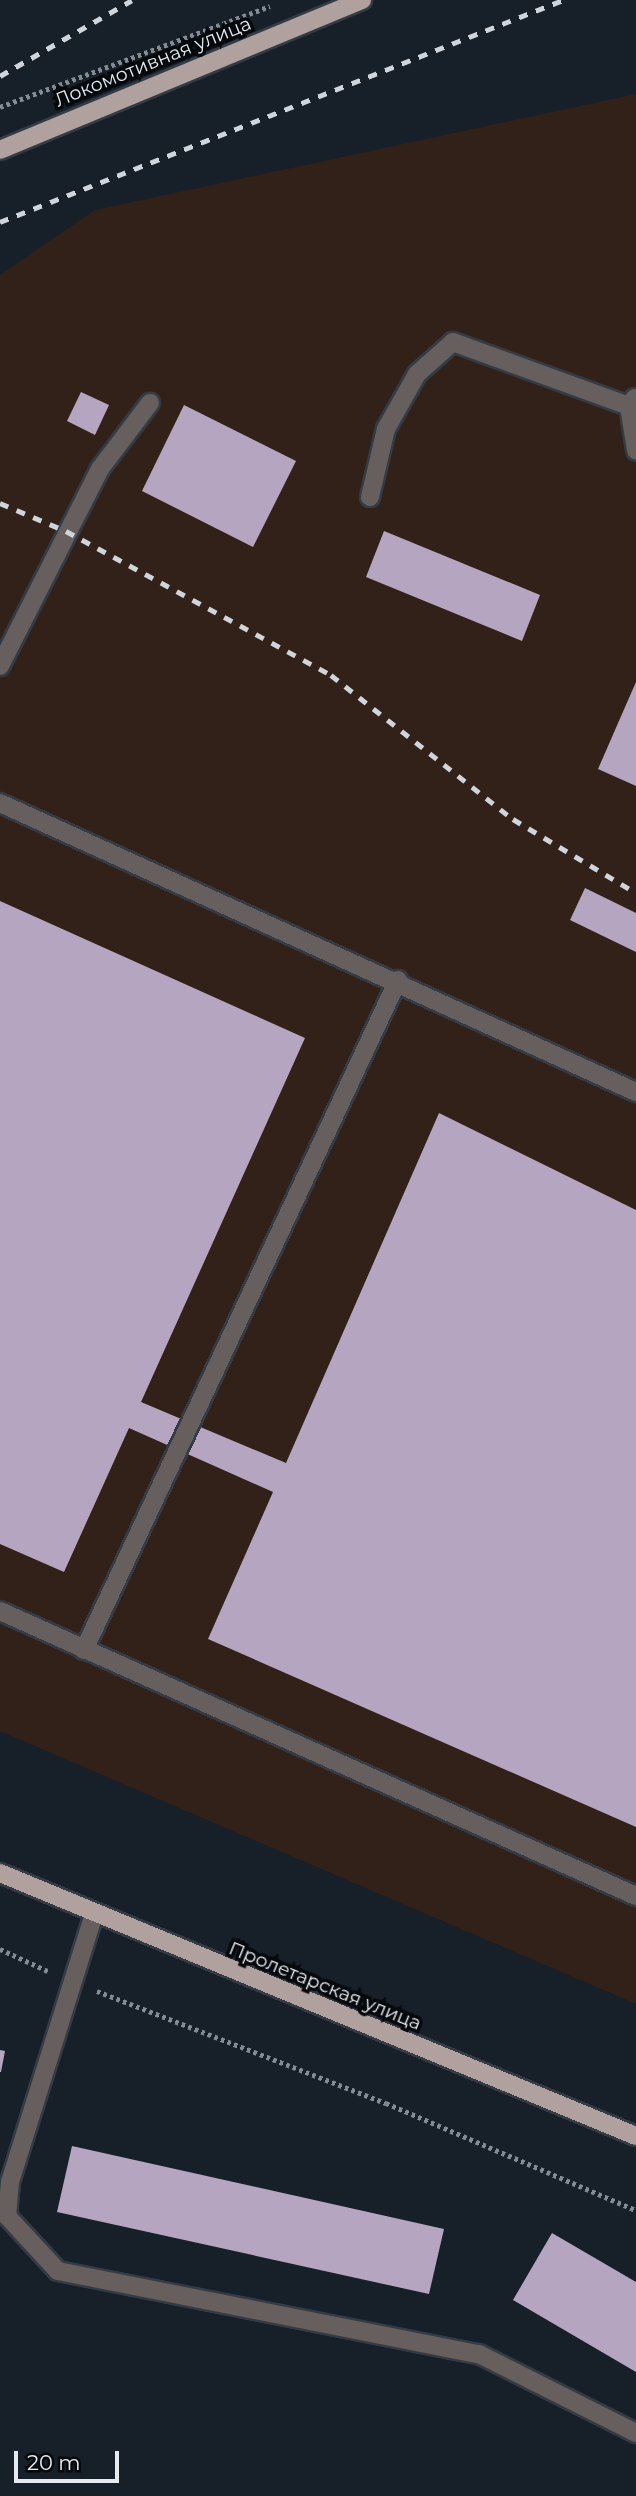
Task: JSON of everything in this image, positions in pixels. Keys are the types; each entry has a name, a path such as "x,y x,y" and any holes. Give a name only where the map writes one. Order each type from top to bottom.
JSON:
{"main road":[{"name":"Локомотивная улица","path":"0,150 362,0"},
{"name":"Пролетарская улица","path":"0,1873 636,2136"}],"lane":[{"path":"370,497 386,429 417,374 453,342 632,401 636,450"},
{"path":"0,666 100,469 150,403"},
{"path":"0,803 398,980 636,1092"},
{"path":"84,1650 398,980"},
{"path":"0,1611 636,1896"},
{"path":"94,1914 5,2181 7,2216 58,2271 479,2354 636,2433"}],"path":[{"path":"0,107 274,5"},
{"path":"0,1949 71,1981 386,2103 636,2210"}],"shaded area":[{"path":"636,94 636,2004 0,1731 0,275 95,210"}],"building":[{"path":"81,392 109,405 95,435 67,421"},
{"path":"184,405 296,461 253,547 142,491"},
{"path":"384,531 540,595 522,641 366,577"},
{"path":"636,682 636,786 598,769"},
{"path":"585,888 636,913 636,952 570,920"},
{"path":"0,901 305,1038 141,1402 286,1463 439,1113 636,1210 636,1827 208,1639 273,1492 129,1428 64,1572 0,1544"},
{"path":"0,2050 5,2051 1,2072 0,2072"},
{"path":"72,2146 444,2229 429,2294 57,2212"},
{"path":"552,2233 636,2282 636,2372 513,2300"}],"railway":[{"path":"0,76 132,0"},
{"path":"0,222 563,0"},
{"path":"0,503 66,531 331,675 513,819 636,893"}]}
